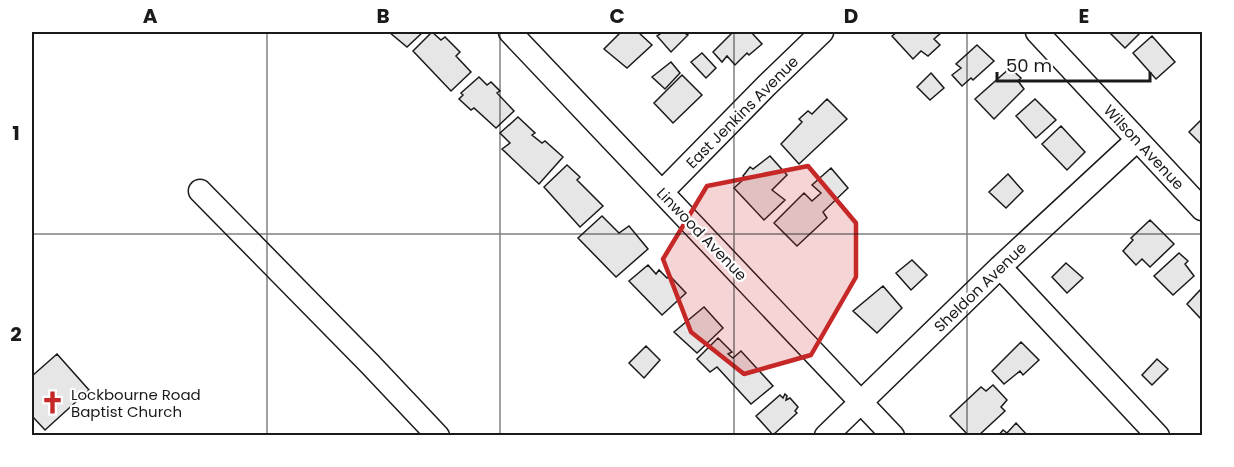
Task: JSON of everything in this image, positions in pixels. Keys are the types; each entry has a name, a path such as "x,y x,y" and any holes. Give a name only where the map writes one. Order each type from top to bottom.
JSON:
{"street":[{"name":"Linwood Avenue","path":"510,32 893,435"},
{"name":"East Jenkins Avenue","path":"663,192 822,32"},
{"name":"Wilson Avenue","path":"1037,32 1203,209"},
{"name":"Sheldon Avenue","path":"826,435 1000,267 1137,140"},
{"path":"200,191 438,435"},
{"path":"1000,267 1158,435"}],"highlighted area":[{"path":"808,166 856,223 856,277 811,355 744,374 691,332 663,259 707,186"}],"building":[{"path":"389,32 423,32 407,47"},
{"path":"432,32 441,40 445,37 460,52 456,56 471,72 451,91 413,51"},
{"path":"621,32 638,32 652,45 627,68 604,49"},
{"path":"663,32 683,32 688,35 671,52 657,36"},
{"path":"663,32 683,32 688,35 671,52 657,36"},
{"path":"733,32 751,32 762,44 749,55 747,53 735,65 727,56 722,62 713,52"},
{"path":"897,32 942,32 934,39 940,45 928,56 921,51 913,59 892,36"},
{"path":"1109,32 1141,32 1125,48"},
{"path":"1152,36 1175,62 1156,79 1133,53"},
{"path":"977,45 994,61 973,80 971,78 962,86 952,75 961,68 956,64"},
{"path":"702,53 716,68 706,78 691,62"},
{"path":"671,62 680,73 665,89 652,77"},
{"path":"1010,68 1021,78 1018,81 1024,89 994,119 975,99"},
{"path":"931,73 944,88 930,100 917,87"},
{"path":"682,75 702,95 673,123 654,103"},
{"path":"479,77 487,85 491,82 500,91 497,93 514,111 496,128 474,108 471,110 459,99 463,95 461,93"},
{"path":"827,99 847,119 799,164 781,144 802,122 799,119 808,111 812,114"},
{"path":"1035,99 1056,120 1036,138 1016,116"},
{"path":"518,117 535,133 532,135 542,143 545,141 563,157 539,184 502,149 510,143 500,133"},
{"path":"1202,119 1202,145 1189,132"},
{"path":"1061,126 1085,152 1067,170 1042,144"},
{"path":"770,156 787,175 772,190 785,200 764,220 734,188 745,178 743,176 750,167 753,169"},
{"path":"567,165 580,177 577,180 603,206 580,227 544,187"},
{"path":"831,168 848,188 823,212 827,218 797,246 774,223 804,193 812,201 821,193 812,185"},
{"path":"1008,174 1023,191 1006,208 989,192"},
{"path":"602,216 619,233 629,226 648,249 616,277 578,238"},
{"path":"1150,220 1174,244 1150,267 1142,259 1136,265 1123,251 1133,240 1131,238"},
{"path":"1179,253 1188,261 1185,264 1194,276 1173,295 1154,276"},
{"path":"912,260 927,275 911,290 896,273"},
{"path":"1066,263 1083,278 1067,293 1052,277"},
{"path":"648,265 656,274 659,270 667,278 670,276 686,293 662,315 629,281"},
{"path":"883,286 902,308 877,333 853,311"},
{"path":"1202,288 1202,320 1187,304"},
{"path":"704,307 723,328 697,353 674,332"},
{"path":"718,338 732,352 728,354 733,358 741,351 773,386 751,404 717,367 710,372 697,359"},
{"path":"1021,342 1039,360 1023,375 1020,371 1004,384 992,371"},
{"path":"646,346 660,360 644,378 629,363"},
{"name":"Lockbourne Road Baptist Church","path":"57,354 89,390 45,430 32,416 32,376"},
{"path":"1157,359 1168,369 1152,385 1142,375"},
{"path":"993,385 1007,400 1001,407 1005,411 978,436 969,436 950,416 981,387 986,391"},
{"path":"785,394 786,400 790,398 798,407 795,411 797,413 773,435 756,416 780,395 783,398"},
{"path":"1016,423 1028,436 998,436 1003,430 1007,433"}],"place":[{"name":"Lockbourne Road Baptist Church","path":"53,403"}]}
